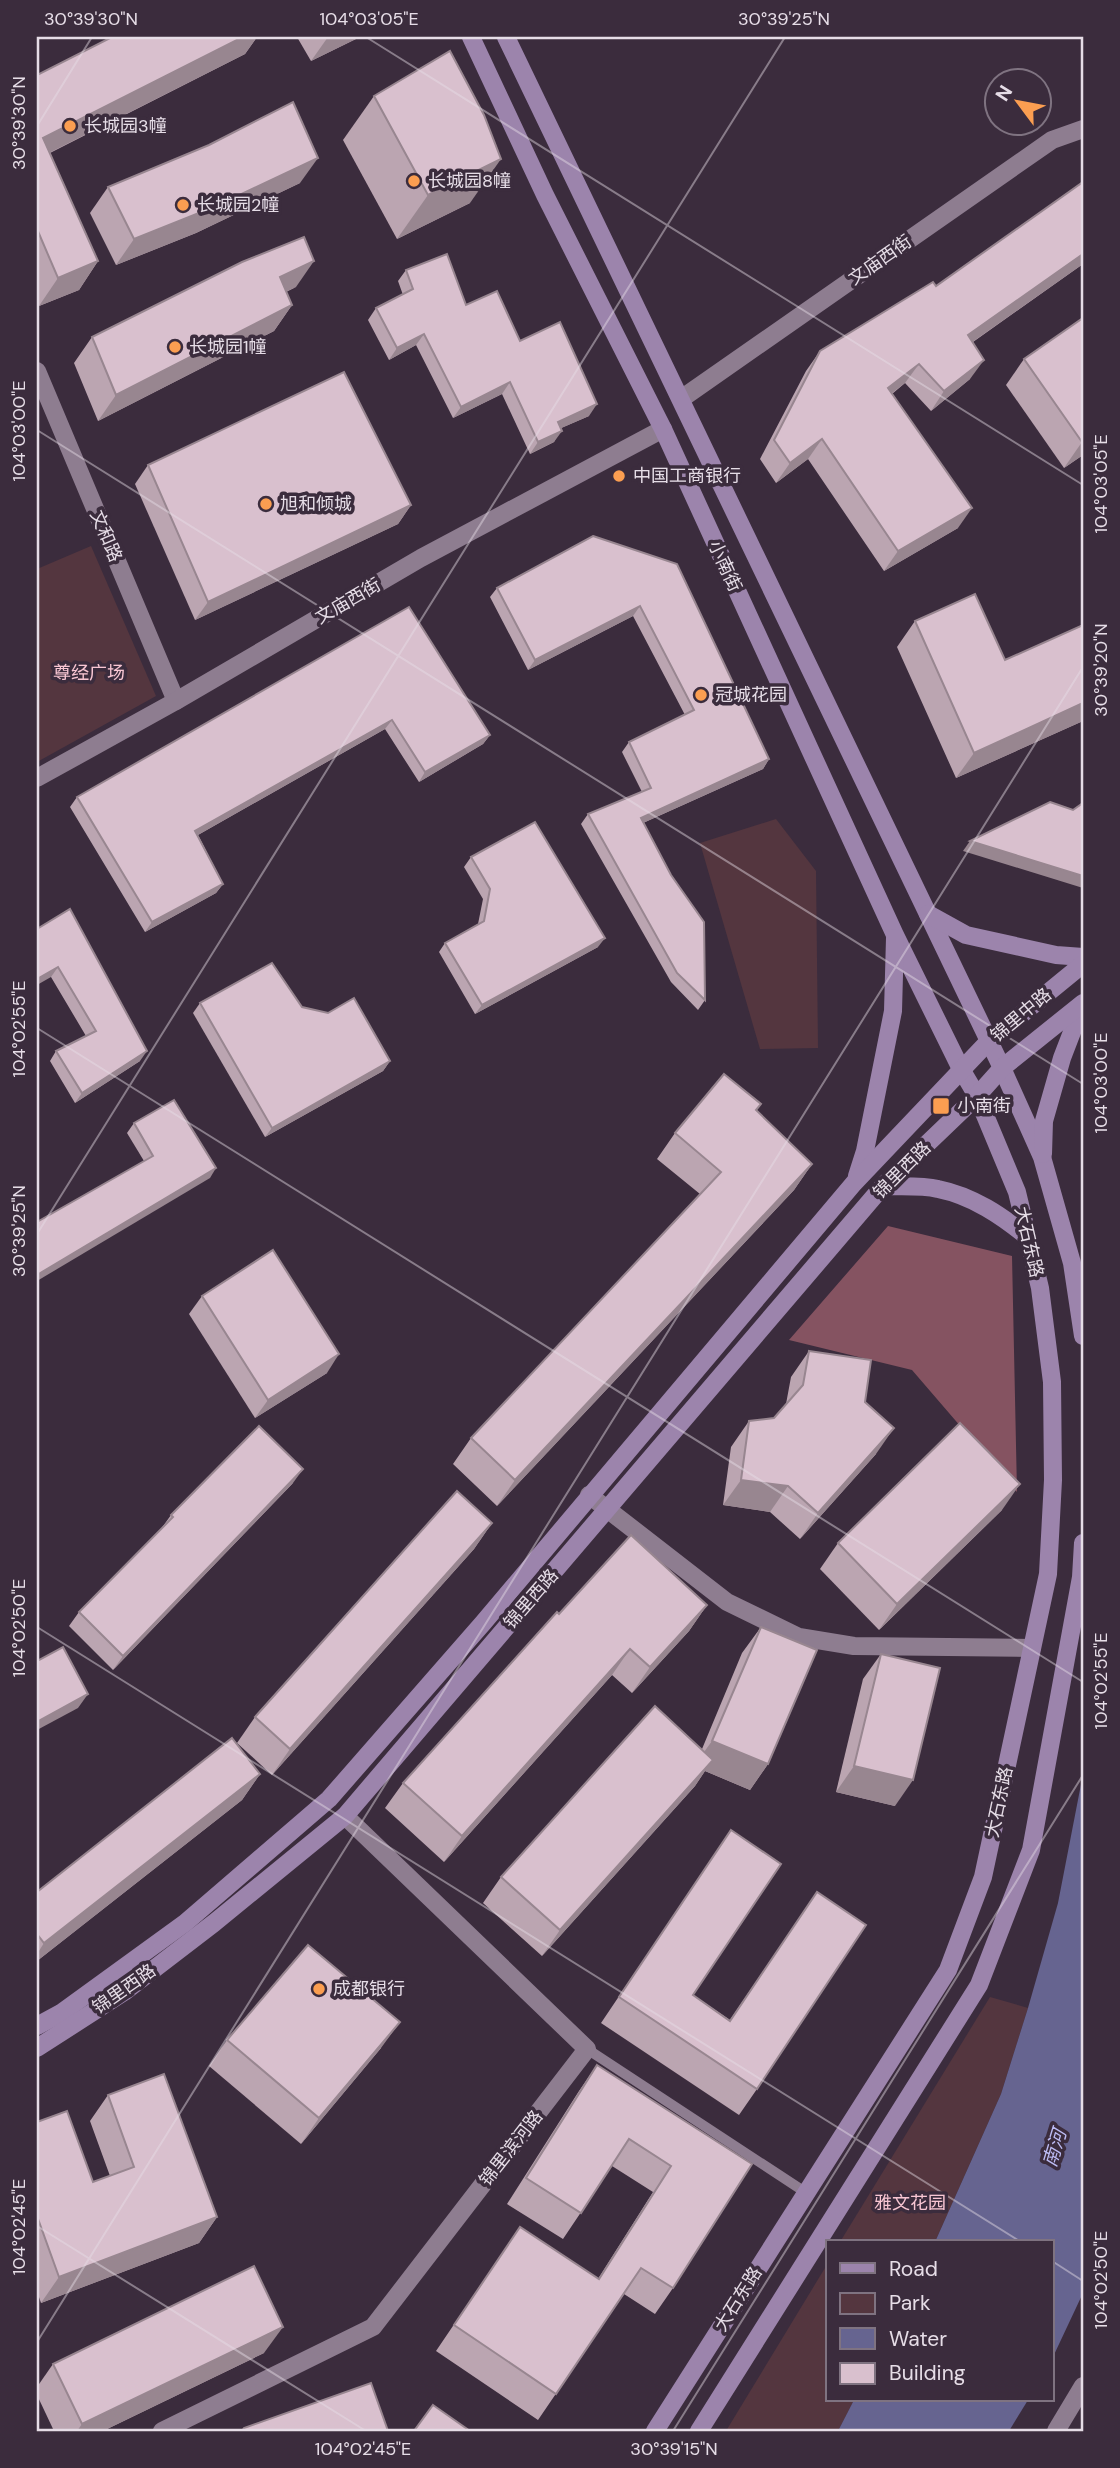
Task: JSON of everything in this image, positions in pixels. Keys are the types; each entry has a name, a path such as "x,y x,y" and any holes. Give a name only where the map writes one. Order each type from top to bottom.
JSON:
{"main road":[{"name":"小南街","path":"471,37 545,195 663,429 895,935 977,1096"},
{"name":"小南街","path":"506,37 1003,1068"},
{"path":"928,914 966,935 1056,955 1083,957"},
{"path":"854,1183 865,1151 894,1011 895,935"},
{"name":"锦里中路","path":"961,1069 989,1041 1083,964"},
{"path":"1042,1157 1044,1121 1062,1058 1083,1004"},
{"name":"锦里中路","path":"977,1096 1003,1068 1083,1004"},
{"name":"大石东路","path":"1003,1068 1042,1157 1072,1263 1083,1336"},
{"name":"锦里西路","path":"37,2026 61,2013 185,1923 329,1799 483,1623 854,1183 961,1069"},
{"name":"锦里西路","path":"37,2048 134,1984 214,1923 345,1816 883,1186 977,1096"},
{"name":"大石东路","path":"655,2431 948,1970 983,1877 1048,1574 1053,1480 1052,1382 1040,1288 1017,1192 977,1096"},
{"path":"883,1186 937,1188 978,1202 1009,1221 1029,1238"},
{"path":"699,2431 979,1985 1031,1850 1081,1577 1083,1543"}],"street":[{"name":"文庙西街","path":"681,399 1052,140 1083,129"},
{"name":"文和路","path":"37,371 176,701"},
{"name":"文庙西街","path":"37,778 176,701 421,558 663,429"},
{"path":"589,1495 727,1602 799,1637 854,1646 1032,1648"},
{"path":"345,1816 587,2049"},
{"name":"锦里滨河路","path":"162,2431 373,2327 587,2049"},
{"path":"1056,2431 1083,2386"}],"lane":[{"path":"587,2049 805,2192"}],"green space":[{"name":"尊经广场","path":"91,546 156,696 37,762 37,569"},
{"path":"776,819 816,871 818,1048 760,1049 700,843"},
{"name":"雅文花园","path":"990,1997 1028,2008 1001,2094 936,2240 841,2240"},
{"path":"826,2266 826,2402 853,2402 838,2431 726,2431"}],"shaded area":[{"path":"888,1226 1012,1256 1017,1492 912,1370 789,1340"}],"water":[{"name":"南河","path":"1083,1774 1083,2293 1054,2355 1054,2240 936,2240 1001,2094 1058,1903"},
{"path":"853,2402 1027,2402 1009,2431 838,2431"}],"building":[{"path":"112,37 243,37 43,138 98,261 58,278 37,229 37,75"},
{"path":"450,51 484,115 501,159 428,195 374,96"},
{"name":"长城园2幢","path":"293,102 318,158 214,207 134,239 108,187 209,145"},
{"path":"1083,182 1083,254 968,335 984,360 944,391 919,364 888,388 972,508 898,551 822,439 790,463 774,440 820,351 933,282 936,286"},
{"name":"长城园1幢","path":"304,237 314,261 280,277 292,305 116,395 92,337 242,262"},
{"path":"447,254 466,305 497,291 520,341 560,322 597,404 558,422 562,431 538,442 510,382 461,407 424,334 397,348 376,308 413,289 406,270"},
{"path":"1083,318 1083,441 1082,442 1024,359"},
{"name":"旭和倾城","path":"344,372 411,505 208,602 148,465"},
{"name":"冠城花园","path":"593,536 677,564 769,759 641,818 671,875 704,922 705,1000 677,973 588,814 651,788 629,742 694,710 640,606 535,660 497,588"},
{"path":"975,594 1005,660 1083,625 1083,703 974,753 915,621"},
{"path":"409,607 490,735 425,772 392,720 195,831 223,884 152,922 77,797"},
{"path":"1050,802 1073,810 1083,803 1083,876 970,841"},
{"path":"535,822 605,938 482,1005 445,943 484,921 490,889 471,857"},
{"path":"70,909 147,1051 82,1093 56,1051 96,1031 58,967 37,979 37,929"},
{"path":"272,963 302,1007 328,1013 354,998 390,1061 272,1128 200,1003"},
{"path":"724,1074 761,1104 756,1110 812,1164 515,1480 471,1438 721,1172 675,1133"},
{"path":"174,1100 216,1168 37,1275 37,1222 153,1156 134,1123"},
{"path":"273,1250 339,1354 268,1400 202,1296"},
{"path":"809,1351 871,1360 865,1402 894,1428 818,1513 788,1486 741,1480 749,1421 774,1418 803,1385"},
{"path":"960,1423 1020,1484 897,1604 838,1543"},
{"path":"259,1426 303,1469 123,1656 79,1612"},
{"path":"457,1491 492,1523 290,1749 255,1717"},
{"path":"631,1535 707,1605 650,1667 630,1649 462,1836 403,1783 557,1612 559,1614"},
{"path":"761,1627 817,1650 768,1764 712,1741"},
{"path":"63,1647 88,1694 37,1722 37,1661"},
{"path":"881,1654 940,1668 913,1780 854,1766"},
{"path":"655,1706 713,1760 560,1930 501,1877"},
{"path":"232,1738 260,1774 44,1943 37,1934 37,1892"},
{"path":"731,1830 781,1864 693,1995 730,2021 817,1892 866,1925 757,2089 619,1997"},
{"path":"308,1945 400,2022 319,2118 227,2040"},
{"path":"597,2065 752,2164 673,2288 641,2268 556,2394 454,2325 520,2227 599,2279 671,2166 629,2139 581,2213 526,2178"},
{"path":"164,2074 217,2217 59,2277 37,2216 37,2122 67,2111 93,2182 134,2167 108,2095"},
{"path":"254,2266 283,2327 82,2424 53,2364"},
{"path":"371,2383 388,2431 242,2431 244,2428"},
{"path":"433,2405 470,2431 414,2431"}],"place":[{"name":"长城园3幢","path":"70,126"},
{"name":"长城园8幢","path":"414,181"},
{"name":"长城园2幢","path":"183,205"},
{"name":"长城园1幢","path":"175,347"},
{"name":"中国工商银行","path":"619,476"},
{"name":"旭和倾城","path":"266,504"},
{"name":"冠城花园","path":"701,695"},
{"name":"小南街","path":"941,1106"},
{"name":"成都银行","path":"319,1989"}]}
